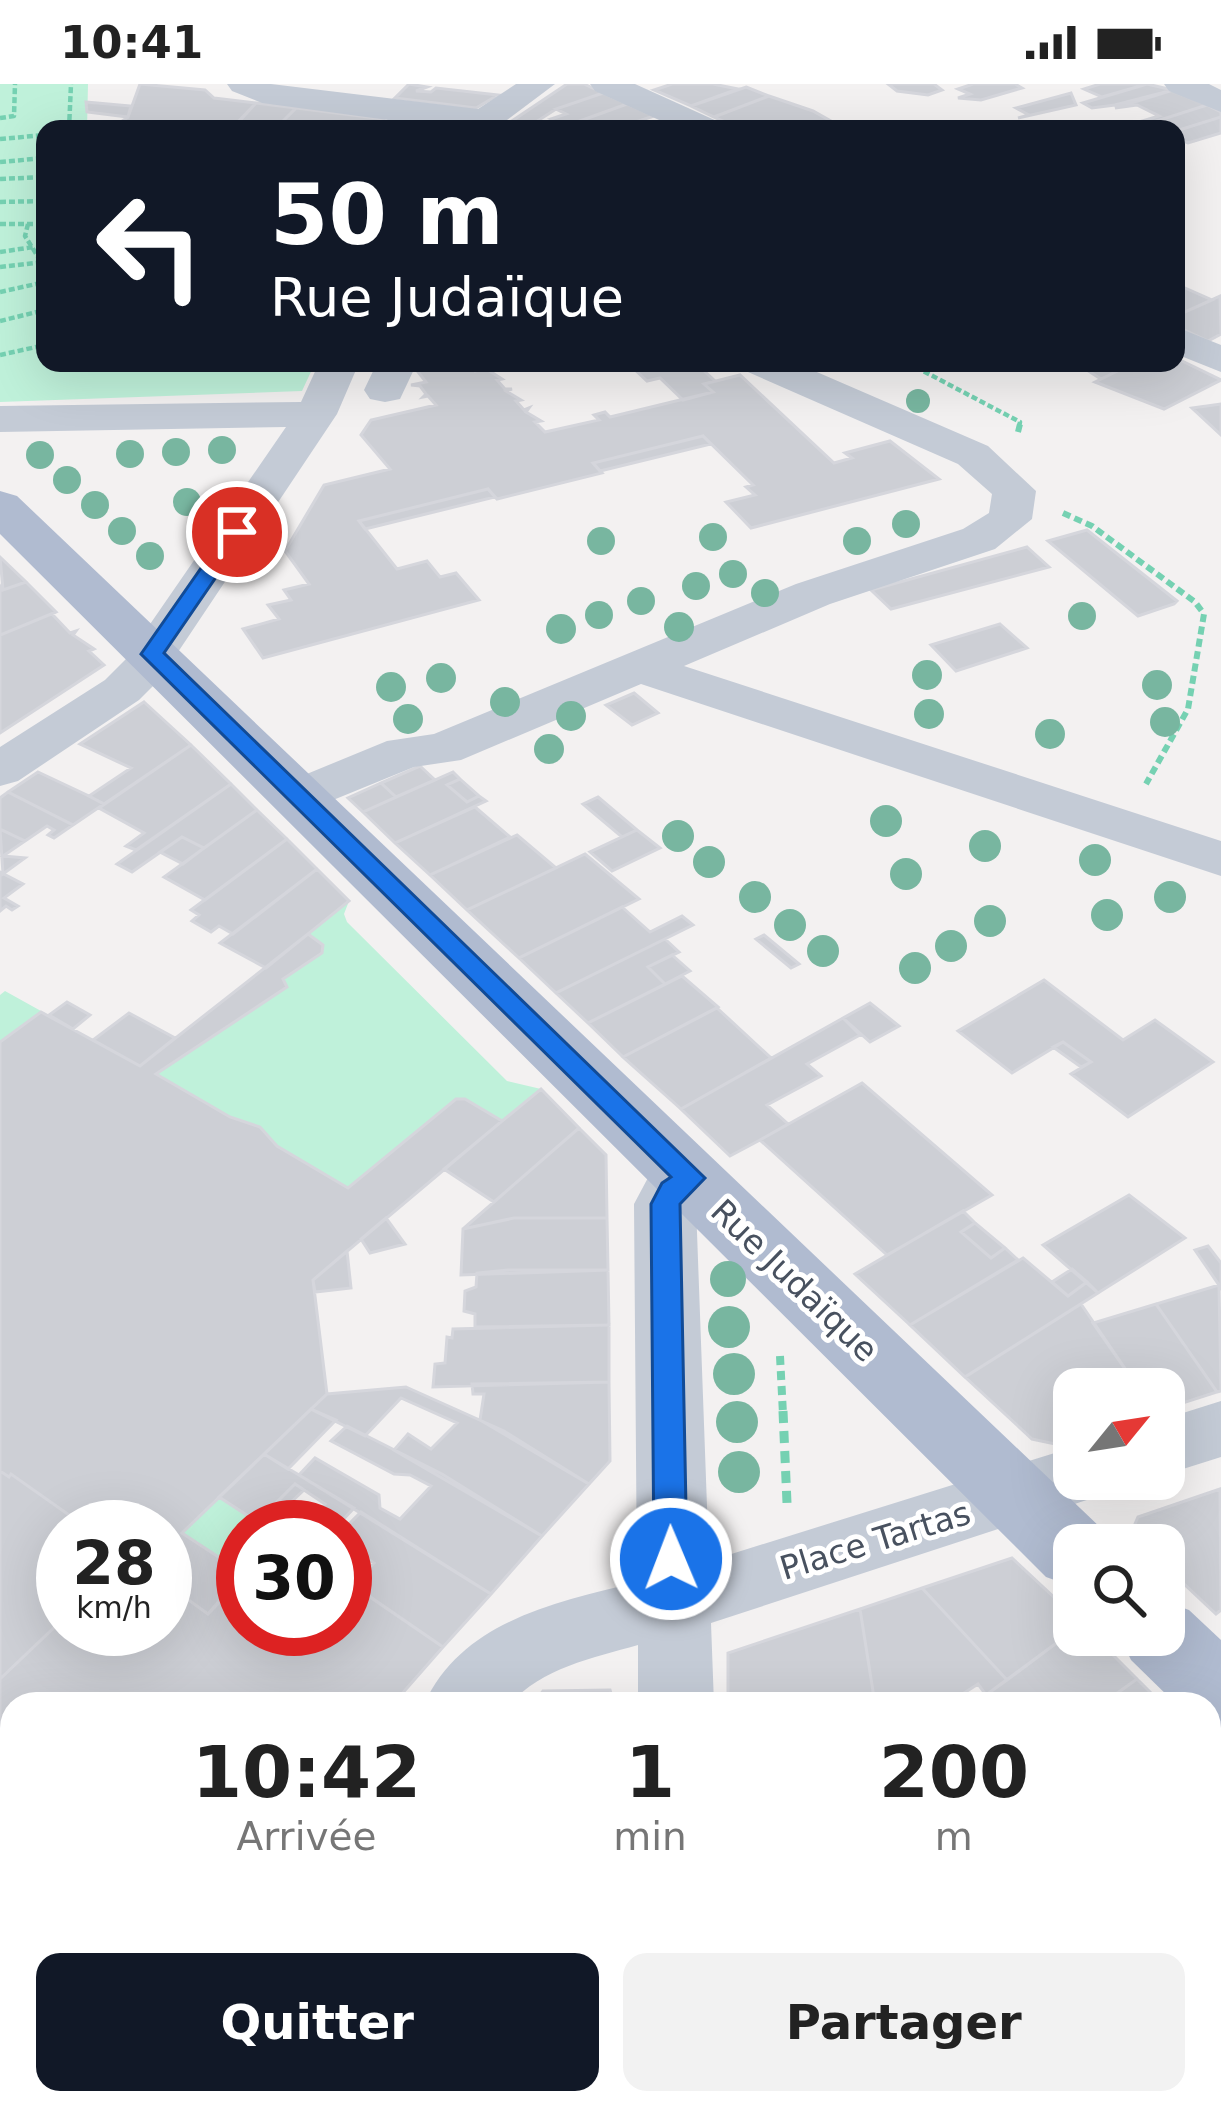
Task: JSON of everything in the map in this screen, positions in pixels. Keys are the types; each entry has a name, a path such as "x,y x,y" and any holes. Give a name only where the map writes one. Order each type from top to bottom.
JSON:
{"main road":[{"name":"Rue Judaïque","path":"0,506 161,640 298,796 691,1178 1045,1486 1062,1524"},
{"path":"1182,1656 1220,1692"}],"street":[{"path":"244,84 262,93 448,120"},
{"path":"482,120 538,84"},
{"path":"608,84 686,120"},
{"path":"1181,84 1221,102"},
{"path":"1185,343 1221,360"},
{"path":"0,770 122,690 316,414 335,372"},
{"path":"298,796 405,752 442,749 812,594 979,539 1010,519 1014,491 974,455 783,372"},
{"path":"0,419 316,414"},
{"path":"639,667 1221,859"},
{"path":"675,1692 665,1204 672,1190 691,1178"},
{"path":"1185,1440 1221,1429"},
{"name":"Place Tartas","path":"473,1692 501,1660 565,1633 1045,1486"}],"path":[{"path":"0,118 14,116 15,84"},
{"path":"69,120 71,84"},
{"path":"0,139 36,136"},
{"path":"0,162 36,159"},
{"path":"0,179 36,177"},
{"path":"0,202 36,201"},
{"path":"0,224 36,224"},
{"path":"28,224 25,236 36,252"},
{"path":"0,252 33,247"},
{"path":"0,267 36,265"},
{"path":"0,292 36,284"},
{"path":"0,320 36,312"},
{"path":"0,355 36,346"},
{"path":"1057,510 1092,526 1195,602 1204,614 1188,709 1121,826"},
{"path":"780,1354 788,1520"}],"green space":[{"path":"0,84 88,84 87,120 36,120 36,372 311,372 302,391 0,402"},
{"path":"349,901 344,914 347,922 507,1081 541,1089 313,1280 327,1394 219,1497 224,1500 216,1500 216,1656 372,1656 372,1598 443,1647 404,1692 0,1692 0,995 5,991 140,1066"}],"building":[{"path":"140,84 205,90 214,98 256,103 240,120 124,120"},
{"path":"409,84 427,87 416,91 436,88 498,95 476,108 395,98"},
{"path":"567,84 584,84 603,93 539,120 513,120"},
{"path":"672,84 738,89 691,106 654,90"},
{"path":"888,84 934,84 942,90 928,95 897,91"},
{"path":"973,84 1022,88 981,100 958,98 970,94 958,89"},
{"path":"1100,84 1147,84 1102,97 1084,89"},
{"path":"1147,84 1173,90 1115,105 1092,108 1083,103"},
{"path":"746,87 769,96 714,117 691,106"},
{"path":"1173,90 1207,105 1160,120 1145,120 1159,116 1137,105 1115,108"},
{"path":"603,93 627,104 583,120 553,120 566,114 556,109"},
{"path":"1071,93 1076,105 1018,118 1029,115 1016,108"},
{"path":"769,96 829,120 721,120 714,117"},
{"path":"86,102 131,106 128,117 87,112"},
{"path":"256,103 296,108 284,120 240,120"},
{"path":"627,104 654,116 642,120 583,120"},
{"path":"1207,105 1221,112 1221,117 1185,128 1185,120 1160,120"},
{"path":"296,108 384,119 383,120 284,120"},
{"path":"1221,117 1221,133 1188,143 1185,128"},
{"path":"1185,288 1212,300 1185,312"},
{"path":"1220,296 1221,334 1208,341 1185,330 1185,312"},
{"path":"1185,362 1221,380 1164,409 1095,382 1116,372 1185,372"},
{"path":"418,372 491,372 502,379 497,380 505,389 512,389 506,391 521,400 516,401 524,410 529,408 526,412 541,421 535,422 545,432 599,420 594,415 605,412 610,417 713,392 704,384 740,375 834,463 852,458 845,453 890,441 939,479 751,528 726,502 755,495 746,487 753,485 703,436 593,463 602,473 497,499 488,489 359,521 397,569 427,561 440,577 456,573 479,600 263,658 243,629 279,619 268,605 291,600 284,590 309,584 285,551 324,485 390,469 361,435 371,420 436,405 423,397 426,394 420,386 411,385 426,382"},
{"path":"638,372 705,372 715,381 704,384 713,392 683,400 660,378 647,381"},
{"path":"1221,404 1221,435 1192,408"},
{"path":"703,436 711,444 600,471 593,463"},
{"path":"488,489 495,497 365,529 359,521"},
{"path":"1087,530 1177,601 1138,616 1048,541"},
{"path":"1027,547 1049,567 891,609 871,590"},
{"path":"0,557 26,582 3,590"},
{"path":"26,582 56,612 0,635 0,586 3,590"},
{"path":"56,612 52,614 70,633 76,631 73,635 94,649 89,651 104,665 0,733 0,635"},
{"path":"1000,624 1027,648 956,671 931,645"},
{"path":"634,693 658,713 632,725 606,705"},
{"path":"144,702 191,745 104,804 89,796 131,768 80,744"},
{"path":"191,745 231,784 136,850 126,846 144,833 99,808"},
{"path":"420,766 435,780 396,797 381,783"},
{"path":"38,772 104,804 73,825 8,792"},
{"path":"453,772 460,779 447,785 467,802 479,796 486,801 395,843 363,812"},
{"path":"460,779 479,796 467,802 447,785"},
{"path":"381,783 396,797 363,812 348,798"},
{"path":"231,784 257,810 204,848 182,837 132,872 117,864"},
{"path":"8,792 73,825 54,838 48,835 54,830 47,826 25,841 0,829 0,798"},
{"path":"598,797 637,830 622,837 583,804"},
{"path":"475,807 510,837 430,875 395,843"},
{"path":"257,810 287,839 205,900 164,877"},
{"path":"0,829 25,841 3,856 25,858 3,874"},
{"path":"637,830 660,848 612,871 590,852"},
{"path":"517,835 556,868 467,910 430,875"},
{"path":"182,837 204,848 183,864 160,852"},
{"path":"287,839 317,869 233,934 219,926 211,932 192,921 199,915 191,910"},
{"path":"585,854 639,899 519,958 467,910"},
{"path":"317,869 349,901 266,968 220,943"},
{"path":"0,872 23,884 4,898 18,906 12,910 6,906 0,911"},
{"path":"622,907 650,932 682,916 693,925 556,993 519,958"},
{"path":"308,934 323,945 322,953 283,979 287,987 156,1074 230,1117 260,1127 277,1146 348,1188 456,1099 465,1099 502,1121 313,1280 327,1394 192,1523 192,1500 48,1500 0,1471 0,1042 41,1012 140,1066"},
{"path":"764,935 799,964 791,968 756,939"},
{"path":"665,939 679,952 648,967 665,984 588,1023 556,993"},
{"path":"672,955 690,971 665,984 648,967"},
{"path":"682,976 718,1007 623,1057 588,1023"},
{"path":"1044,980 1123,1040 1155,1020 1213,1062 1128,1117 1071,1074 1091,1062 1063,1042 1012,1073 958,1031"},
{"path":"67,1002 90,1015 73,1029 49,1015"},
{"path":"870,1003 899,1026 870,1042 843,1018"},
{"path":"717,1008 771,1058 681,1109 623,1057"},
{"path":"129,1013 175,1038 140,1066 93,1040"},
{"path":"843,1018 860,1035 807,1064 821,1076 767,1105 788,1124 760,1140 730,1156 681,1109"},
{"path":"1063,1042 1091,1062 1081,1067 1053,1047"},
{"path":"862,1083 992,1195 887,1255 760,1140"},
{"path":"541,1089 579,1128 494,1202 444,1169"},
{"path":"579,1128 606,1155 607,1218 514,1218 463,1229"},
{"path":"1129,1195 1185,1238 1098,1293 1043,1245"},
{"path":"963,1211 975,1223 961,1232 991,1258 1005,1248 1018,1260 910,1325 855,1274"},
{"path":"386,1218 405,1244 370,1253 361,1239"},
{"path":"514,1218 607,1218 608,1270 461,1275 463,1229"},
{"path":"975,1223 1005,1248 991,1258 961,1232"},
{"path":"1208,1246 1221,1263 1221,1288 1195,1250"},
{"path":"347,1251 351,1288 315,1292 313,1280"},
{"path":"1023,1258 1068,1296 1087,1282 1098,1293 965,1377 910,1325"},
{"path":"1072,1269 1087,1282 1068,1296 1052,1282"},
{"path":"608,1270 609,1325 475,1327 475,1314 464,1311 465,1291 476,1287 477,1273"},
{"path":"1219,1285 1221,1391 1217,1392 1156,1304"},
{"path":"1081,1304 1125,1368 1053,1368 1053,1444 1032,1439 965,1377"},
{"path":"1156,1304 1217,1392 1185,1402 1185,1368 1124,1368 1093,1323"},
{"path":"609,1325 609,1382 433,1387 435,1364 445,1363 447,1337 452,1338 453,1329"},
{"path":"609,1382 610,1461 589,1484 480,1420 484,1394 473,1394 472,1384"},
{"path":"406,1387 504,1431 589,1484 542,1536 394,1450 408,1434 431,1449 457,1423 401,1398 365,1436 311,1409 327,1394"},
{"path":"311,1409 336,1420 288,1469 264,1454"},
{"path":"347,1426 442,1474 542,1536 491,1594 372,1520 372,1500 339,1500 299,1475 315,1458 379,1495 380,1508 400,1519 431,1486 410,1475 394,1474 331,1441"},
{"path":"264,1454 341,1500 319,1500 295,1484 279,1500 219,1497"},
{"path":"0,1471 48,1500 36,1500 36,1645 0,1679"},
{"path":"295,1484 304,1490 293,1500 279,1500"},
{"path":"1220,1489 1221,1610 1216,1614 1185,1585 1185,1524 1135,1524 1138,1517"},
{"path":"372,1519 491,1594 443,1647 372,1598"},
{"path":"192,1540 216,1555 216,1605 208,1614 192,1602"},
{"path":"1012,1558 1053,1596 1053,1646 1007,1680 922,1588"},
{"path":"922,1588 1007,1680 990,1692 978,1684 966,1692 873,1692 860,1609"},
{"path":"372,1598 443,1647 404,1692 0,1692 0,1679 36,1645 36,1656 192,1656 192,1602 208,1614 216,1606 216,1656 372,1656"},
{"path":"860,1609 873,1692 728,1692 728,1653"},
{"path":"1053,1646 1053,1656 1114,1656 1137,1679 1119,1692 990,1692"},
{"path":"1137,1679 1150,1692 1119,1692"},
{"path":"610,1690 611,1692 542,1692"}],"route":[{"path":"237,532 152,654 691,1178 672,1190 665,1204 671,1559"}]}
